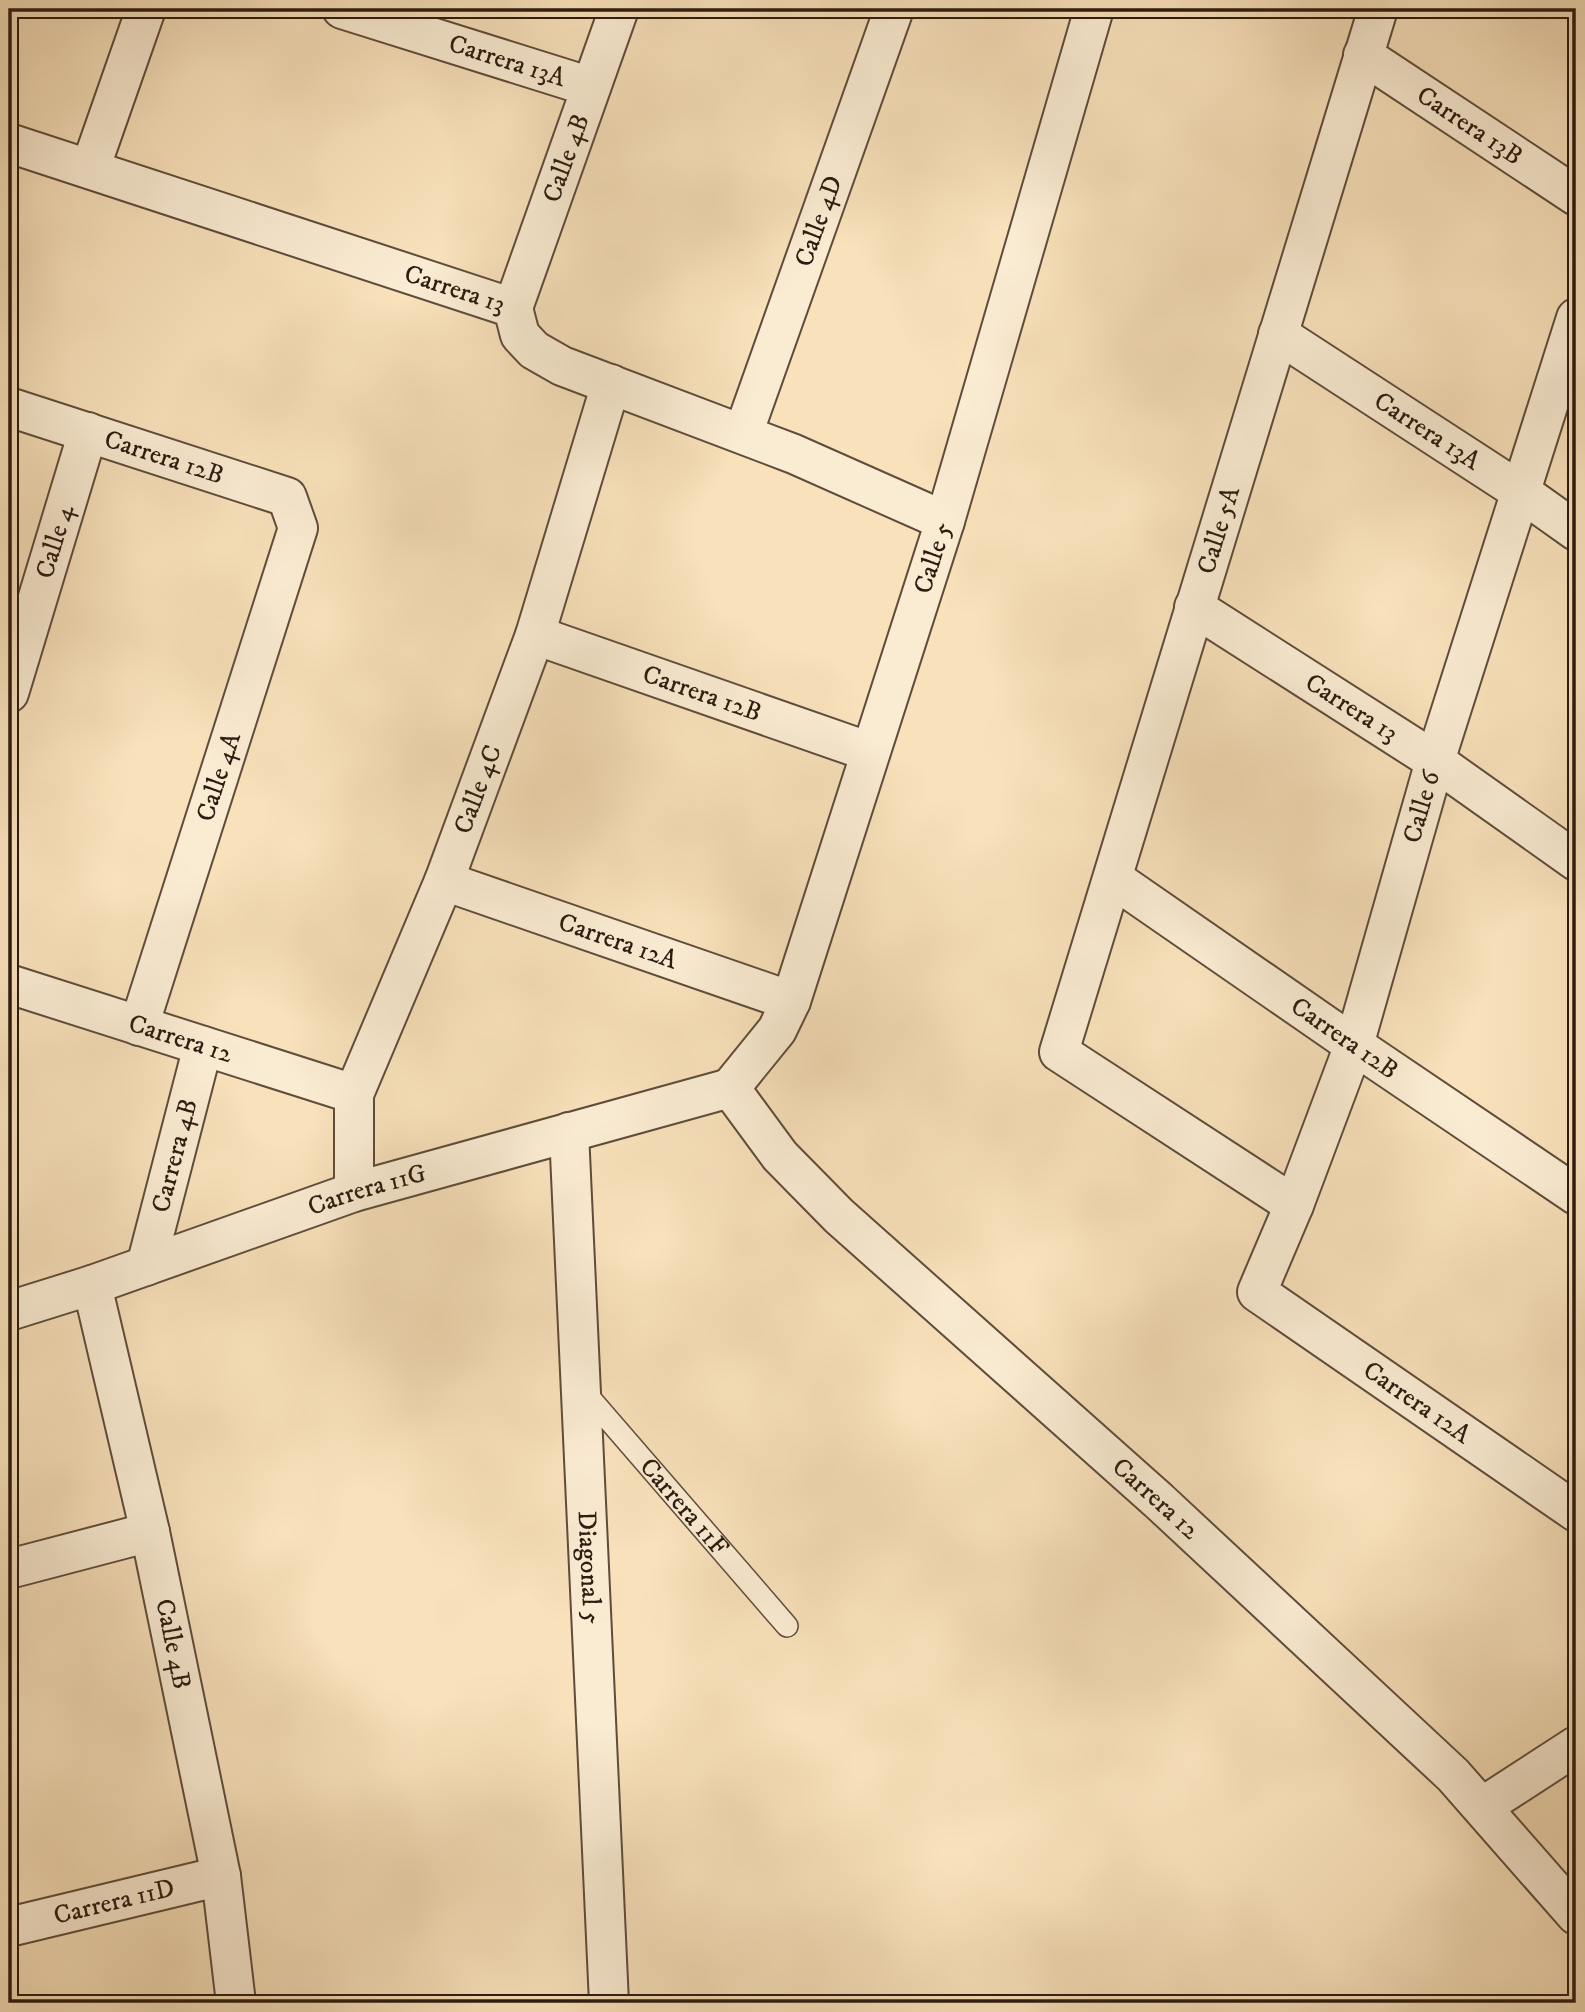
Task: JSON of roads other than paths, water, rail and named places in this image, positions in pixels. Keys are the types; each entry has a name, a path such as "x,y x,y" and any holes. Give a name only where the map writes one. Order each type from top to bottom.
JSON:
{"street":[{"path":"90,169 146,9"},
{"name":"Carrera 13A","path":"342,9 591,87"},
{"name":"Calle 4B","path":"513,308 619,9"},
{"name":"Calle 4D","path":"743,434 894,9"},
{"name":"Calle 5","path":"730,1088 777,1030 791,1001 945,521 1094,9"},
{"name":"Calle 5A","path":"1294,1205 1059,1052 1378,9"},
{"name":"Carrera 13B","path":"1363,55 1576,196"},
{"name":"Carrera 13","path":"9,143 513,308 520,335 534,350 562,366 794,454 945,521"},
{"name":"Calle 6","path":"1257,1292 1294,1205 1354,1045 1435,761 1576,318"},
{"name":"Carrera 13A","path":"1278,334 1521,492 1576,531"},
{"name":"Calle 4C","path":"354,1192 354,1094 444,881 535,635 611,384"},
{"name":"Carrera 12B","path":"9,407 287,497 298,528"},
{"name":"Calle 4","path":"9,692 88,432"},
{"name":"Calle 4A","path":"139,1026 298,528"},
{"name":"Carrera 13","path":"1194,607 1435,761 1576,861"},
{"name":"Carrera 12B","path":"535,635 870,752"},
{"name":"Carrera 12B","path":"1114,879 1576,1195"},
{"name":"Carrera 12A","path":"444,881 791,1001"},
{"name":"Carrera 12","path":"9,984 354,1094"},
{"name":"Carrera 4B","path":"146,1266 203,1046"},
{"name":"Carrera 12","path":"730,1088 780,1156 839,1216 1159,1501 1453,1775 1576,1915"},
{"name":"Carrera 11G","path":"9,1311 92,1285 354,1192 730,1088"},
{"name":"Diagonal 5","path":"569,1132 608,2003"},
{"name":"Calle 4B","path":"92,1285 150,1532 221,1876 236,2003"},
{"name":"Carrera 12A","path":"1257,1292 1576,1512"},
{"path":"9,1569 150,1532"},
{"path":"1482,1807 1576,1746"},
{"name":"Carrera 11D","path":"9,1927 221,1876"}],"lane":[{"name":"Carrera 11F","path":"581,1387 787,1626"}]}
